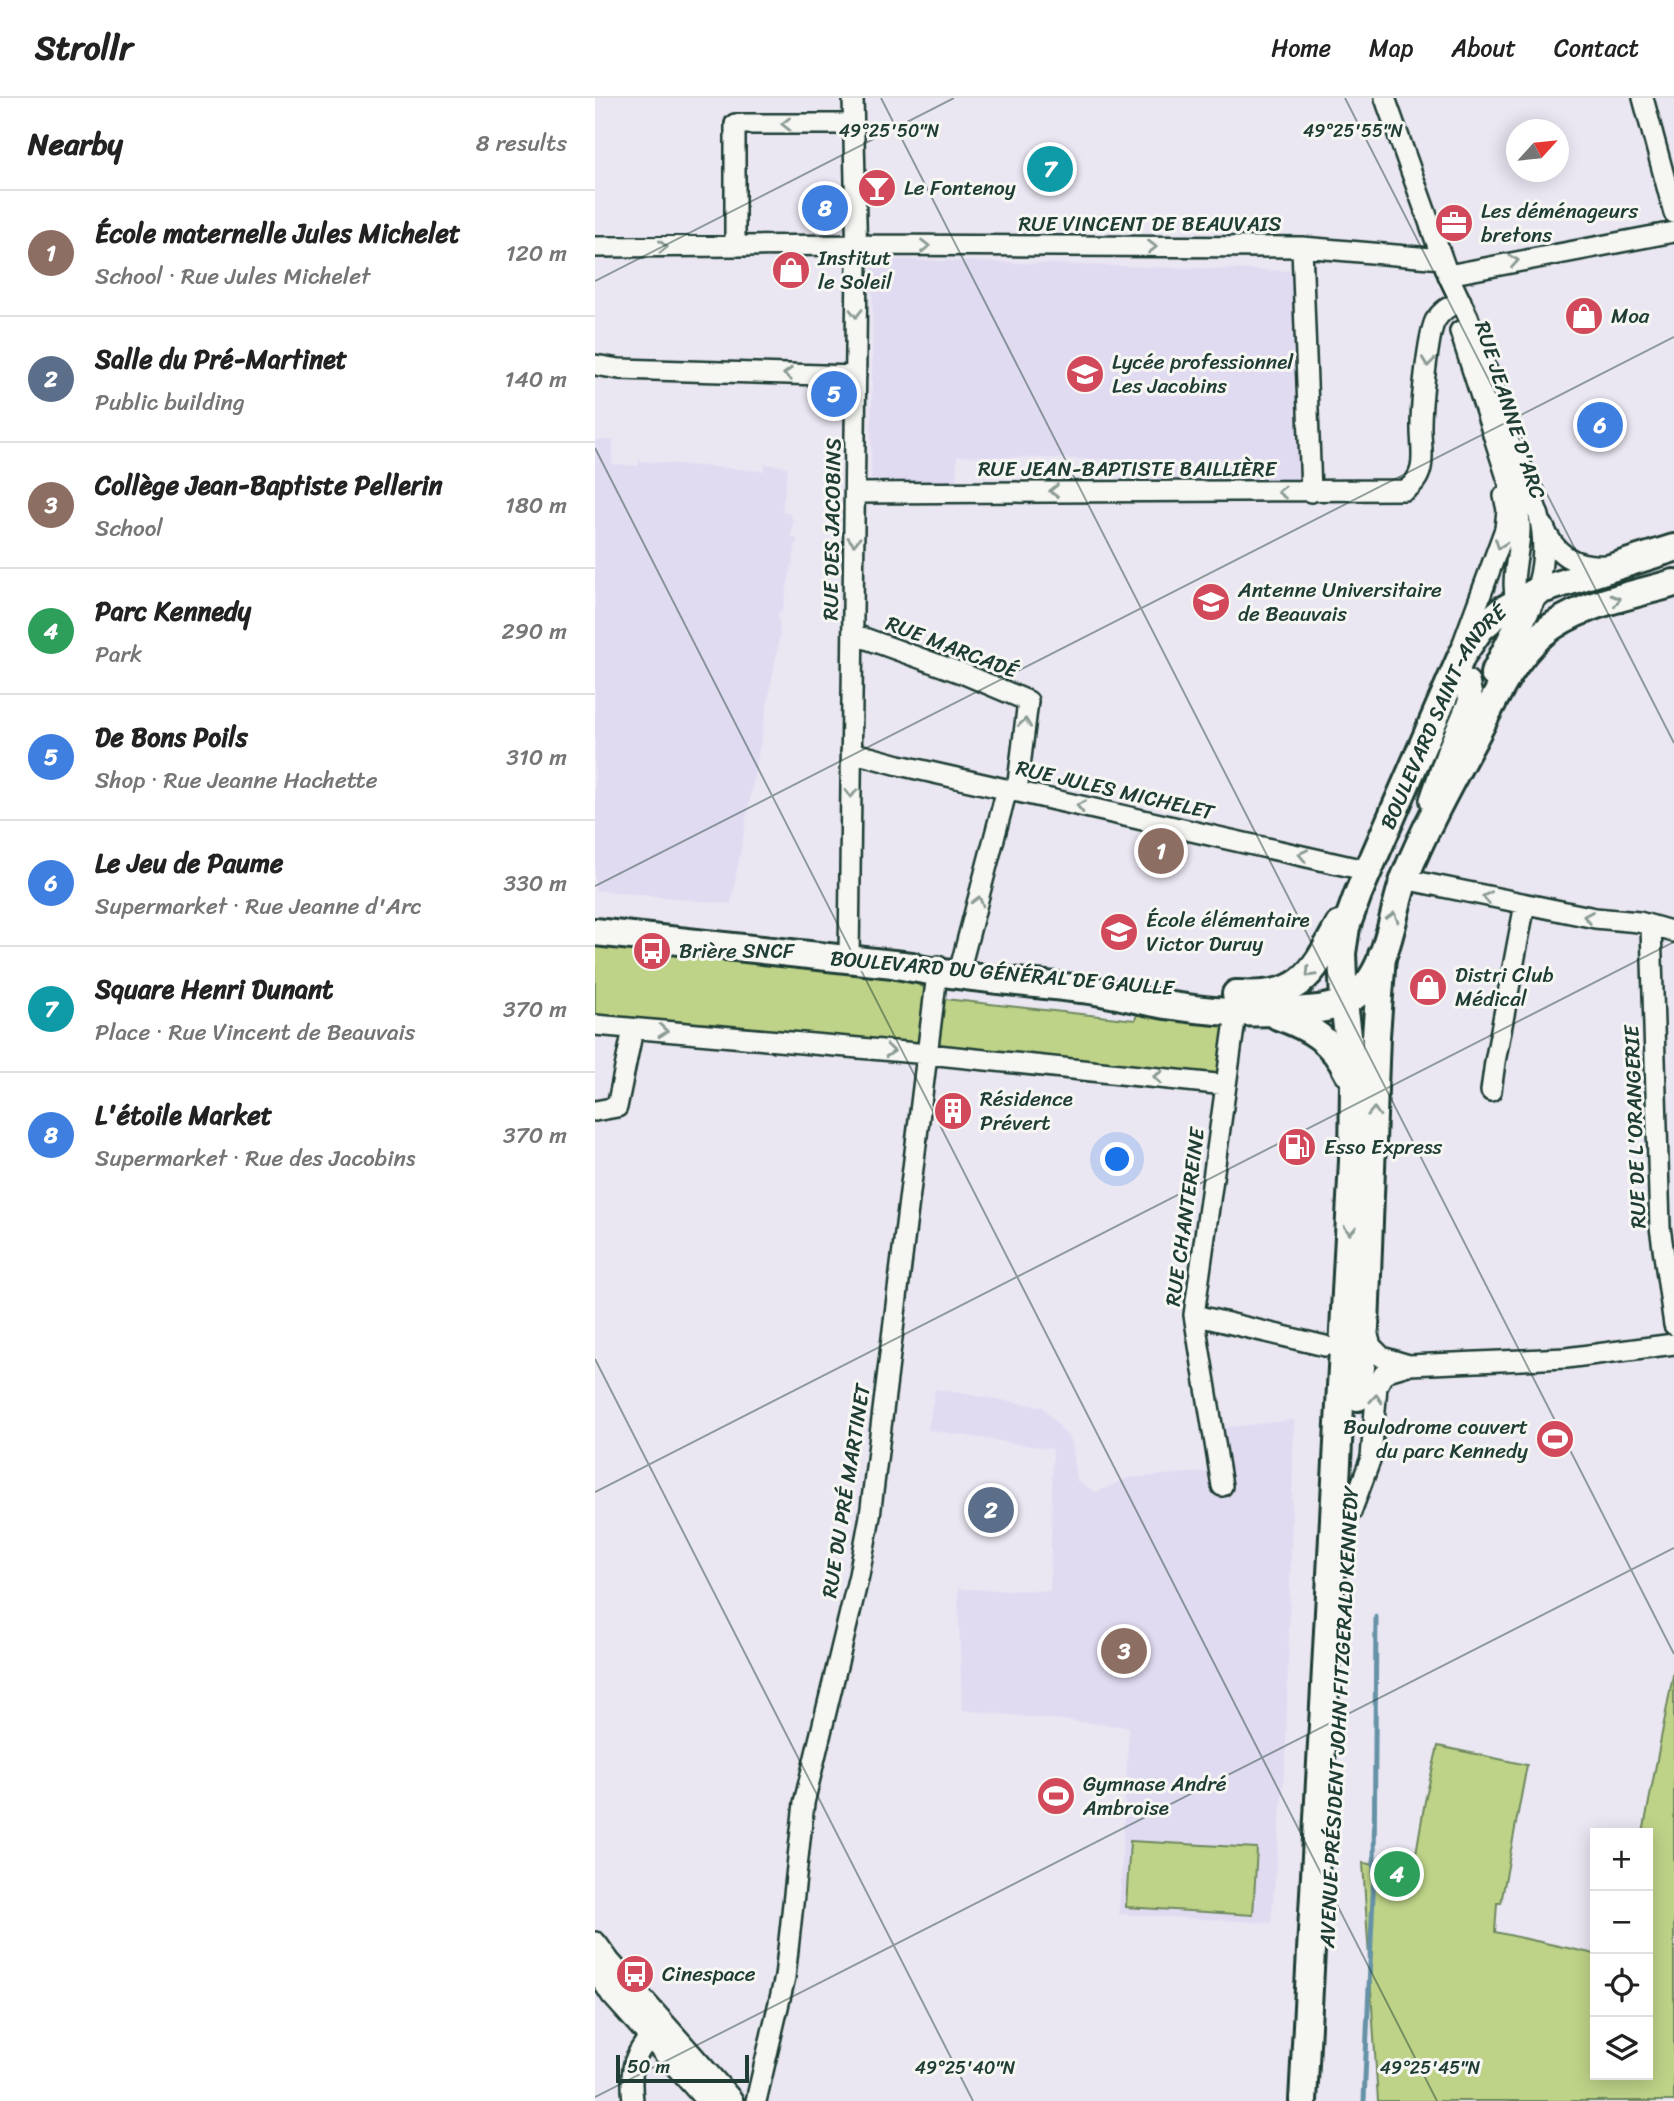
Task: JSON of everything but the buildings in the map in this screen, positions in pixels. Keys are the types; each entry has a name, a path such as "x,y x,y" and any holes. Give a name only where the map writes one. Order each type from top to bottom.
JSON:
{"main road":[{"name":"BOULEVARD SAINT-ANDRÉ","path":"1344,1003 1343,940 1364,882 1454,674 1473,638 1491,620 1525,603 1674,548"},
{"name":"BOULEVARD SAINT-ANDRÉ","path":"1382,955 1404,879 1417,850 1513,667 1542,635 1559,623 1596,606 1674,583"},
{"path":"1457,770 1478,709 1525,603 1540,623 1559,623"},
{"path":"1364,882 1404,879"},
{"name":"BOULEVARD DU GÉNÉRAL DE GAULLE","path":"595,932 949,971 1019,971 1237,1003 1299,984 1322,958 1364,882"},
{"path":"1266,1012 1313,1009 1344,1003 1369,984 1382,955"},
{"name":"AVENUE PRÉSIDENT JOHN FITZGERALD KENNEDY","path":"1317,2101 1351,1512 1365,1327 1376,1037 1382,955"},
{"path":"1237,1003 1304,1026 1323,1038 1340,1057 1354,1084"},
{"name":"AVENUE PRÉSIDENT JOHN FITZGERALD KENNEDY","path":"1303,2101 1352,1189 1354,1084 1344,1003"}],"street":[{"name":"RUE DES JACOBINS","path":"849,960 857,245 853,98"},
{"name":"RUE JEANNE D'ARC","path":"1385,98 1457,302 1539,516 1543,540 1540,575 1525,603 1513,586 1520,522 1461,335 1457,302"},
{"path":"1643,98 1674,213"},
{"path":"735,246 735,124 854,124"},
{"name":"RUE VINCENT DE BEAUVAIS","path":"595,247 1302,247 1445,267 1674,232"},
{"path":"1302,247 1311,492"},
{"name":"RUE JEAN-BAPTISTE BAILLIÈRE","path":"855,493 1399,491 1411,487 1421,471 1421,419 1431,335 1436,320 1445,309 1457,302"},
{"path":"595,365 619,369 856,376"},
{"path":"1417,850 1442,770 1471,700 1467,682 1454,674 1473,613 1502,541 1507,519 1490,430"},
{"path":"1539,516 1554,546 1573,562 1596,565 1635,561"},
{"name":"RUE MARCADÉ","path":"853,634 964,674 1028,701 1012,790 949,971"},
{"name":"RUE JULES MICHELET","path":"851,752 1012,790 1364,882"},
{"path":"1404,879 1595,918 1631,921 1674,932"},
{"path":"1491,1091 1525,904"},
{"name":"RUE DE L'ORANGERIE","path":"1651,926 1660,1227 1674,1325"},
{"name":"RUE DU PRÉ MARTINET","path":"756,2101 785,1977 804,1803 859,1575 870,1516 928,1054 949,971"},
{"name":"RUE CHANTEREINE","path":"1222,1486 1194,1315 1237,1003"},
{"path":"595,1025 928,1054 1226,1084"},
{"path":"595,1111 617,1107 633,1028"},
{"path":"1194,1315 1325,1346"},
{"path":"1365,1327 1371,1346 1382,1357 1409,1365"},
{"path":"1351,1512 1371,1458 1377,1387 1379,1380 1388,1371 1409,1365 1566,1358 1674,1344"},
{"path":"595,1944 709,2101"},
{"path":"595,1966 613,1994 656,2029 731,2101"},
{"path":"633,2101 632,2065 638,2052 656,2029"}],"shaded area":[{"name":"Lycée professionnel Les Jacobins","path":"878,259 1289,271 1292,275 1303,477 1296,484 1130,485 1131,460 957,456 956,485 879,485 871,478 873,263"},
{"path":"595,440 613,440 612,464 638,466 639,461 764,471 765,464 788,467 782,511 789,513 793,520 791,537 797,539 783,608 778,614 780,634 731,904 595,890"},
{"path":"935,1389 1043,1407 1072,1442 1077,1481 1096,1492 1128,1478 1226,1470 1220,1428 1294,1420 1286,1750 1271,1923 1119,1914 1129,1727 962,1710 958,1589 1050,1591 1053,1449 928,1430"}],"green space":[{"path":"595,945 910,980 945,999 1135,1020 1138,1012 1221,1023 1226,1035 1220,1075 912,1042 595,1017"},
{"path":"1674,1670 1674,2101 1378,2101 1363,1863 1413,1871 1438,1746 1527,1765 1501,1903 1497,1903 1495,1932 1590,1953 1590,2080 1653,2080 1653,1828 1644,1828"},
{"path":"1130,1841 1257,1848 1253,1915 1126,1907"}],"waterway":[{"path":"1364,2101 1374,1873 1376,1617"}],"place":[{"name":"Square Henri Dunant","path":"1050,169"},
{"name":"Le Fontenoy","path":"877,188"},
{"name":"L'étoile Market","path":"825,208"},
{"name":"Les déménageurs bretons","path":"1454,223"},
{"name":"Institut le Soleil","path":"791,270"},
{"name":"Moa","path":"1584,316"},
{"name":"Lycée professionnel Les Jacobins","path":"1085,374"},
{"name":"De Bons Poils","path":"834,394"},
{"name":"Le Jeu de Paume","path":"1600,425"},
{"name":"Antenne Universitaire de Beauvais","path":"1211,602"},
{"name":"École maternelle Jules Michelet","path":"1161,851"},
{"name":"École élémentaire Victor Duruy","path":"1119,932"},
{"name":"Brière SNCF","path":"652,951"},
{"name":"Distri Club Médical","path":"1428,987"},
{"name":"Résidence Prévert","path":"953,1111"},
{"name":"Esso Express","path":"1297,1147"},
{"name":"Boulodrome couvert du parc Kennedy","path":"1555,1439"},
{"name":"Salle du Pré-Martinet","path":"991,1510"},
{"name":"Collège Jean-Baptiste Pellerin","path":"1124,1651"},
{"name":"Gymnase André Ambroise","path":"1056,1796"},
{"name":"Parc Kennedy","path":"1397,1874"},
{"name":"Cinespace","path":"635,1974"}]}
